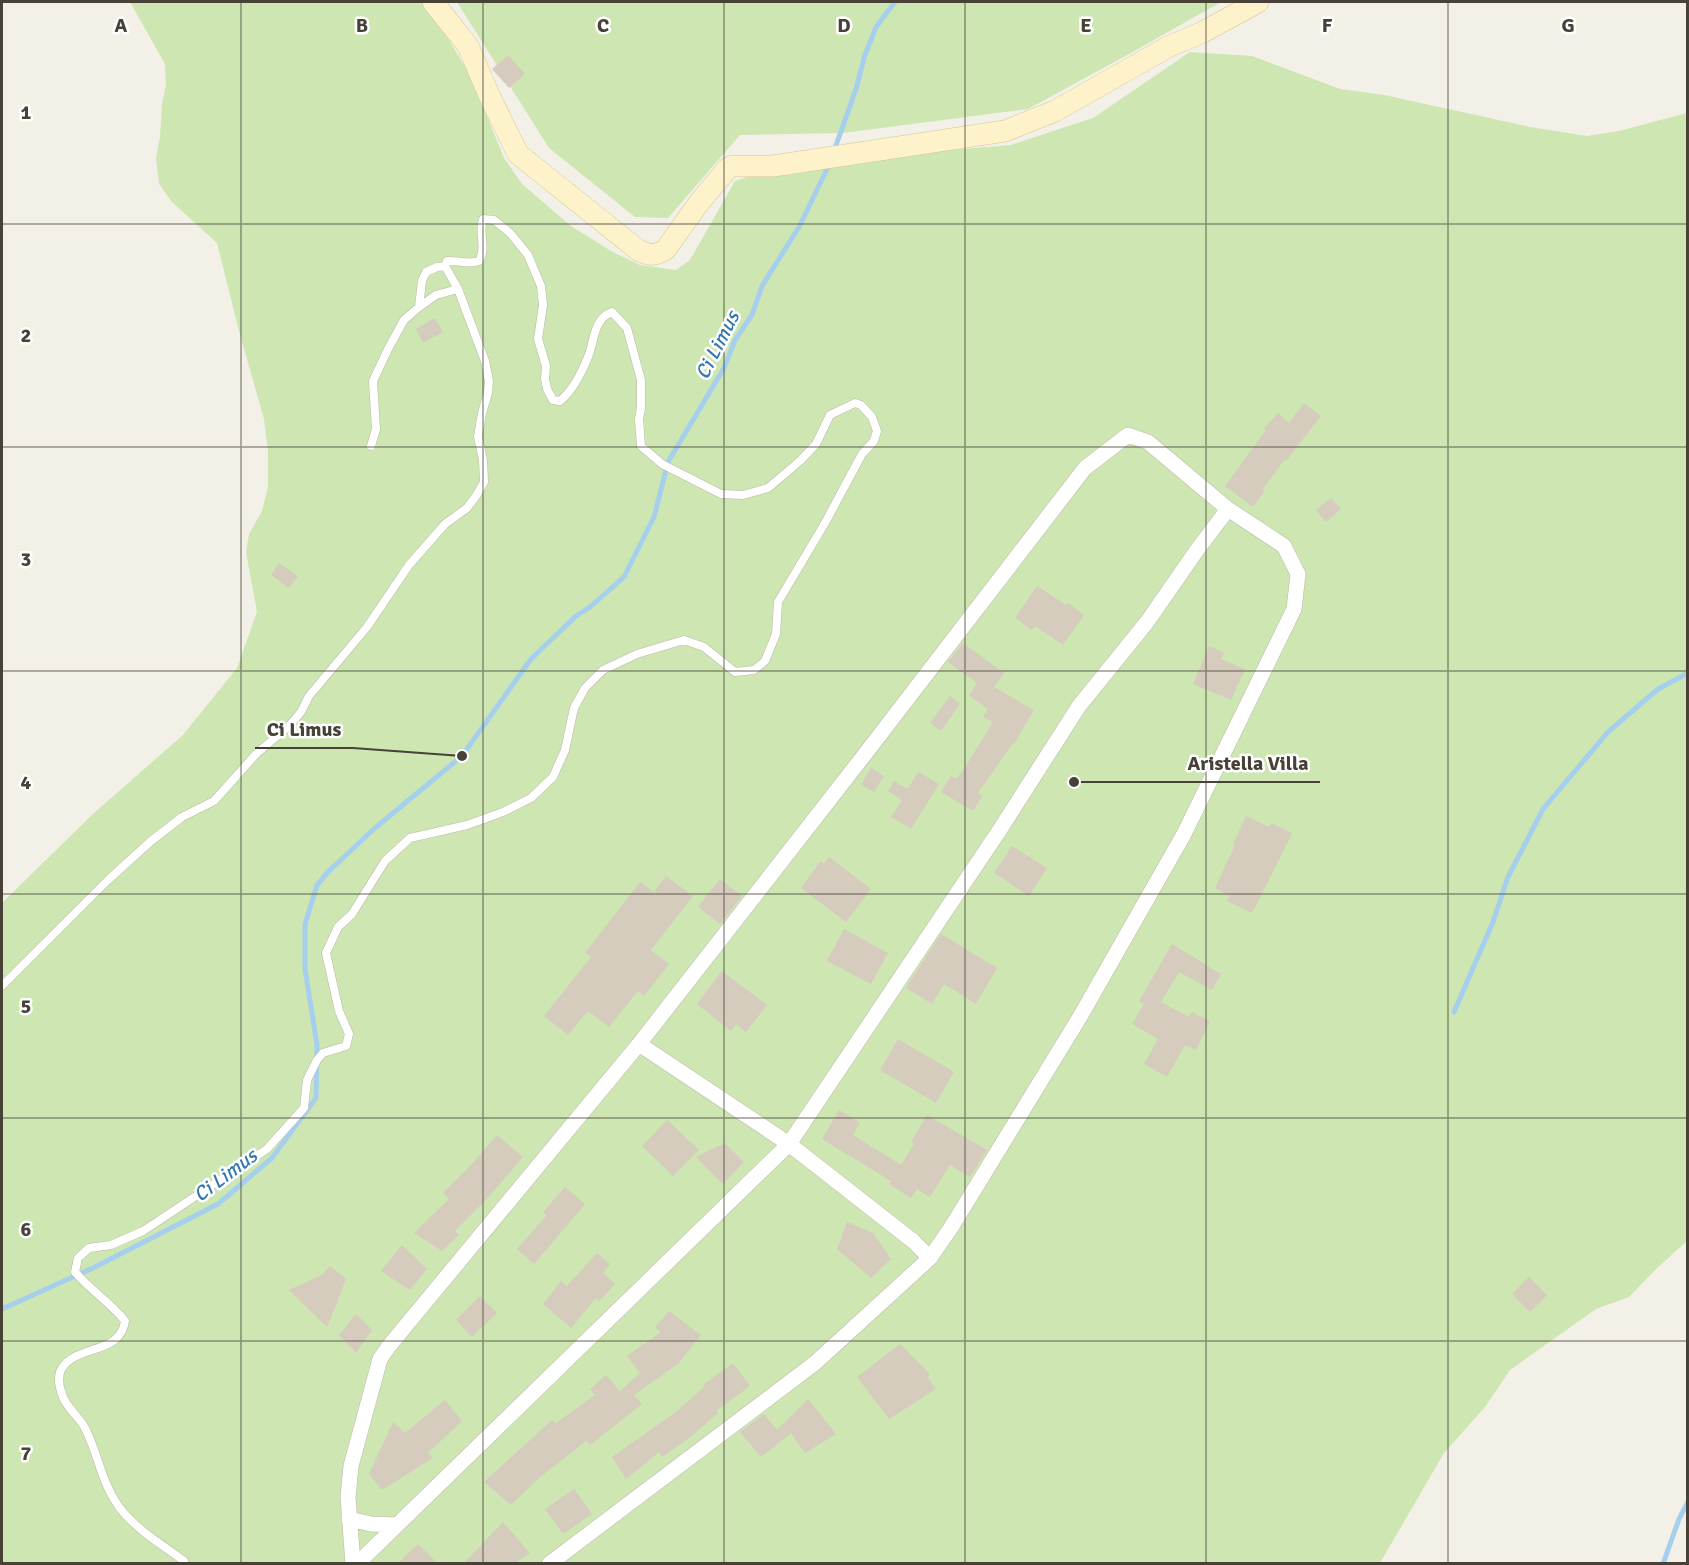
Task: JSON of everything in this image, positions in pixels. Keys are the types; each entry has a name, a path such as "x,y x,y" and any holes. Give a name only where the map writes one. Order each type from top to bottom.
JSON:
{"street":[{"path":"433,2 468,46 518,154 638,250 650,255 666,249 698,204 728,168 773,166 1005,131 1055,111 1168,47 1203,32 1258,2"},
{"path":"355,1563 348,1497 351,1466 380,1359 389,1346 639,1044 1085,468 1128,435 1148,442 1228,509 1284,546 1298,574 1294,609 1184,834 1081,1015 930,1258 816,1363 549,1563"},
{"path":"355,1563 397,1525 789,1144 999,831 1079,706 1147,622 1228,509"},
{"path":"639,1044 789,1144 913,1240 930,1258"},
{"path":"349,1519 370,1524 397,1525"}],"lane":[{"path":"184,1563 124,1514 108,1491 86,1430 63,1398 59,1384 60,1370 68,1361 116,1341 124,1330 125,1321 75,1272 78,1257 89,1248 111,1245 142,1231 210,1187 267,1149 304,1108 308,1080 317,1060 323,1053 346,1047 349,1034 339,1011 326,953 338,927 352,914 385,861 410,838 467,825 503,812 531,798 553,777 565,750 574,708 585,688 603,670 637,654 684,640 704,647 735,672 754,670 765,661 776,634 778,602 825,523 862,454 874,441 877,431 872,417 861,405 851,405 830,415 816,444 768,488 743,495 721,494 662,464 641,446 639,419 641,380 627,328 617,316 612,312 601,318 589,356 568,394 560,401 553,400 545,379 546,366 538,339 543,305 541,285 528,255 510,233 494,220 483,219 480,227 483,250 479,261 473,263 447,261 445,266"},
{"path":"2,986 108,880 182,817 214,801 257,753 289,726 301,712 309,696 367,627 409,565 445,524 467,508 476,496 484,482 483,460 478,437 489,381 485,361 458,289 445,266"},
{"path":"419,307 422,281 426,272 445,266"},
{"path":"371,446 376,429 373,381 388,349 404,321 419,307 436,295 458,289"}],"green space":[{"path":"130,2 424,2 471,77 504,158 522,184 571,226 611,251 640,265 676,270 690,260 735,181 755,174 789,175 915,153 1011,145 1093,118 1190,52 1252,56 1340,89 1384,95 1530,127 1587,136 1619,131 1687,113 1687,1241 1629,1297 1596,1309 1510,1370 1485,1407 1444,1453 1380,1563 2,1564 2,903 94,813 183,735 237,668 257,612 246,552 249,534 262,511 268,487 268,452 264,419 217,243 172,202 159,184 156,158 166,85 165,64"},
{"path":"457,2 1221,2 1028,109 843,133 740,135 668,218 635,217 549,148"}],"building":[{"path":"508,55 525,74 509,88 492,69"},
{"path":"435,318 443,332 423,343 416,329"},
{"path":"1304,403 1321,416 1286,461 1284,460 1253,507 1225,486 1266,430 1264,429 1278,413 1289,423"},
{"path":"1331,498 1341,509 1326,522 1316,510"},
{"path":"279,563 298,576 289,588 271,575"},
{"path":"1037,586 1066,605 1068,603 1084,615 1063,645 1035,626 1032,630 1015,618"},
{"path":"963,643 1004,673 994,687 1034,710 1014,744 978,793 982,796 973,811 941,792 951,776 956,779 964,769 993,722 983,717 988,709 969,696 977,683 948,662"},
{"path":"1209,646 1224,653 1221,659 1245,669 1231,700 1193,684"},
{"path":"950,696 960,704 941,731 930,723"},
{"path":"871,768 884,776 874,792 861,785"},
{"path":"918,772 939,784 911,829 891,817 902,800 888,791 894,781 908,789"},
{"path":"1246,816 1269,827 1271,823 1292,833 1252,913 1227,901 1230,896 1215,888"},
{"path":"1012,846 1047,868 1029,896 994,873"},
{"path":"829,857 871,889 846,922 801,888 821,861 824,864"},
{"path":"666,876 693,896 651,950 669,964 644,996 638,991 609,1027 588,1011 568,1035 544,1016 591,957 585,953 640,882 654,892"},
{"path":"720,879 742,896 720,924 698,907"},
{"path":"844,929 888,953 871,984 827,961"},
{"path":"941,934 997,968 976,1004 944,984 932,1004 906,988"},
{"path":"1172,944 1221,974 1212,990 1179,972 1161,1002 1189,1017 1192,1012 1210,1021 1196,1050 1185,1045 1167,1077 1144,1064 1158,1039 1132,1024 1144,1004 1139,1001"},
{"path":"722,971 767,1005 746,1032 736,1024 731,1031 697,1004"},
{"path":"898,1039 954,1072 936,1103 880,1070"},
{"path":"839,1110 860,1123 853,1135 901,1165 914,1144 911,1142 927,1115 987,1150 970,1177 950,1165 930,1197 917,1189 911,1198 889,1184 891,1181 822,1139"},
{"path":"667,1120 699,1150 673,1176 642,1146"},
{"path":"497,1135 523,1157 486,1200 455,1231 459,1235 442,1251 414,1233 449,1199 443,1193"},
{"path":"725,1143 744,1162 723,1184 696,1157"},
{"path":"565,1187 585,1204 534,1264 517,1249 547,1215 543,1212"},
{"path":"847,1222 873,1233 891,1259 871,1278 837,1249"},
{"path":"402,1245 427,1269 410,1290 381,1271"},
{"path":"597,1253 610,1264 603,1273 615,1284 599,1301 596,1298 571,1328 543,1304 561,1281 567,1286"},
{"path":"330,1266 346,1279 327,1327 289,1290 322,1275"},
{"path":"1529,1277 1547,1295 1530,1312 1512,1294"},
{"path":"480,1296 497,1313 472,1337 456,1320"},
{"path":"669,1311 701,1335 679,1363 634,1395 642,1404 590,1445 586,1441 540,1477 511,1505 484,1482 552,1420 556,1423 595,1395 590,1389 606,1375 620,1391 640,1373 627,1356 661,1332 655,1327"},
{"path":"356,1314 372,1330 356,1353 339,1335"},
{"path":"900,1344 930,1374 928,1378 936,1389 889,1419 857,1377"},
{"path":"733,1363 750,1386 716,1411 718,1413 688,1439 662,1457 659,1452 626,1479 612,1457 676,1412 704,1387 703,1385"},
{"path":"808,1399 836,1434 805,1453 791,1433 761,1457 740,1432 764,1414 777,1430"},
{"path":"445,1400 462,1421 428,1453 433,1458 382,1490 369,1474 393,1422 405,1433"},
{"path":"574,1489 592,1514 563,1534 545,1509"},
{"path":"503,1522 530,1553 515,1563 464,1563"},
{"path":"418,1544 437,1563 398,1563"}],"waterway":[{"name":"Ci Limus","path":"834,151 876,27 895,2"},
{"name":"Ci Limus","path":"2,1309 95,1267 218,1204 272,1158 316,1098 317,1045 305,969 305,924 317,885 375,828 462,756 531,659 576,616 590,607 624,577 654,517 668,462 724,368 735,340 752,315 762,286 799,227 830,163"},
{"path":"1454,1012 1493,922 1508,877 1543,809 1608,732 1658,689 1688,673"},
{"path":"1663,1564 1679,1519 1688,1502"}],"place":[{"name":"Ci Limus","path":"462,756"},
{"name":"Aristella Villa","path":"1074,782"}]}
